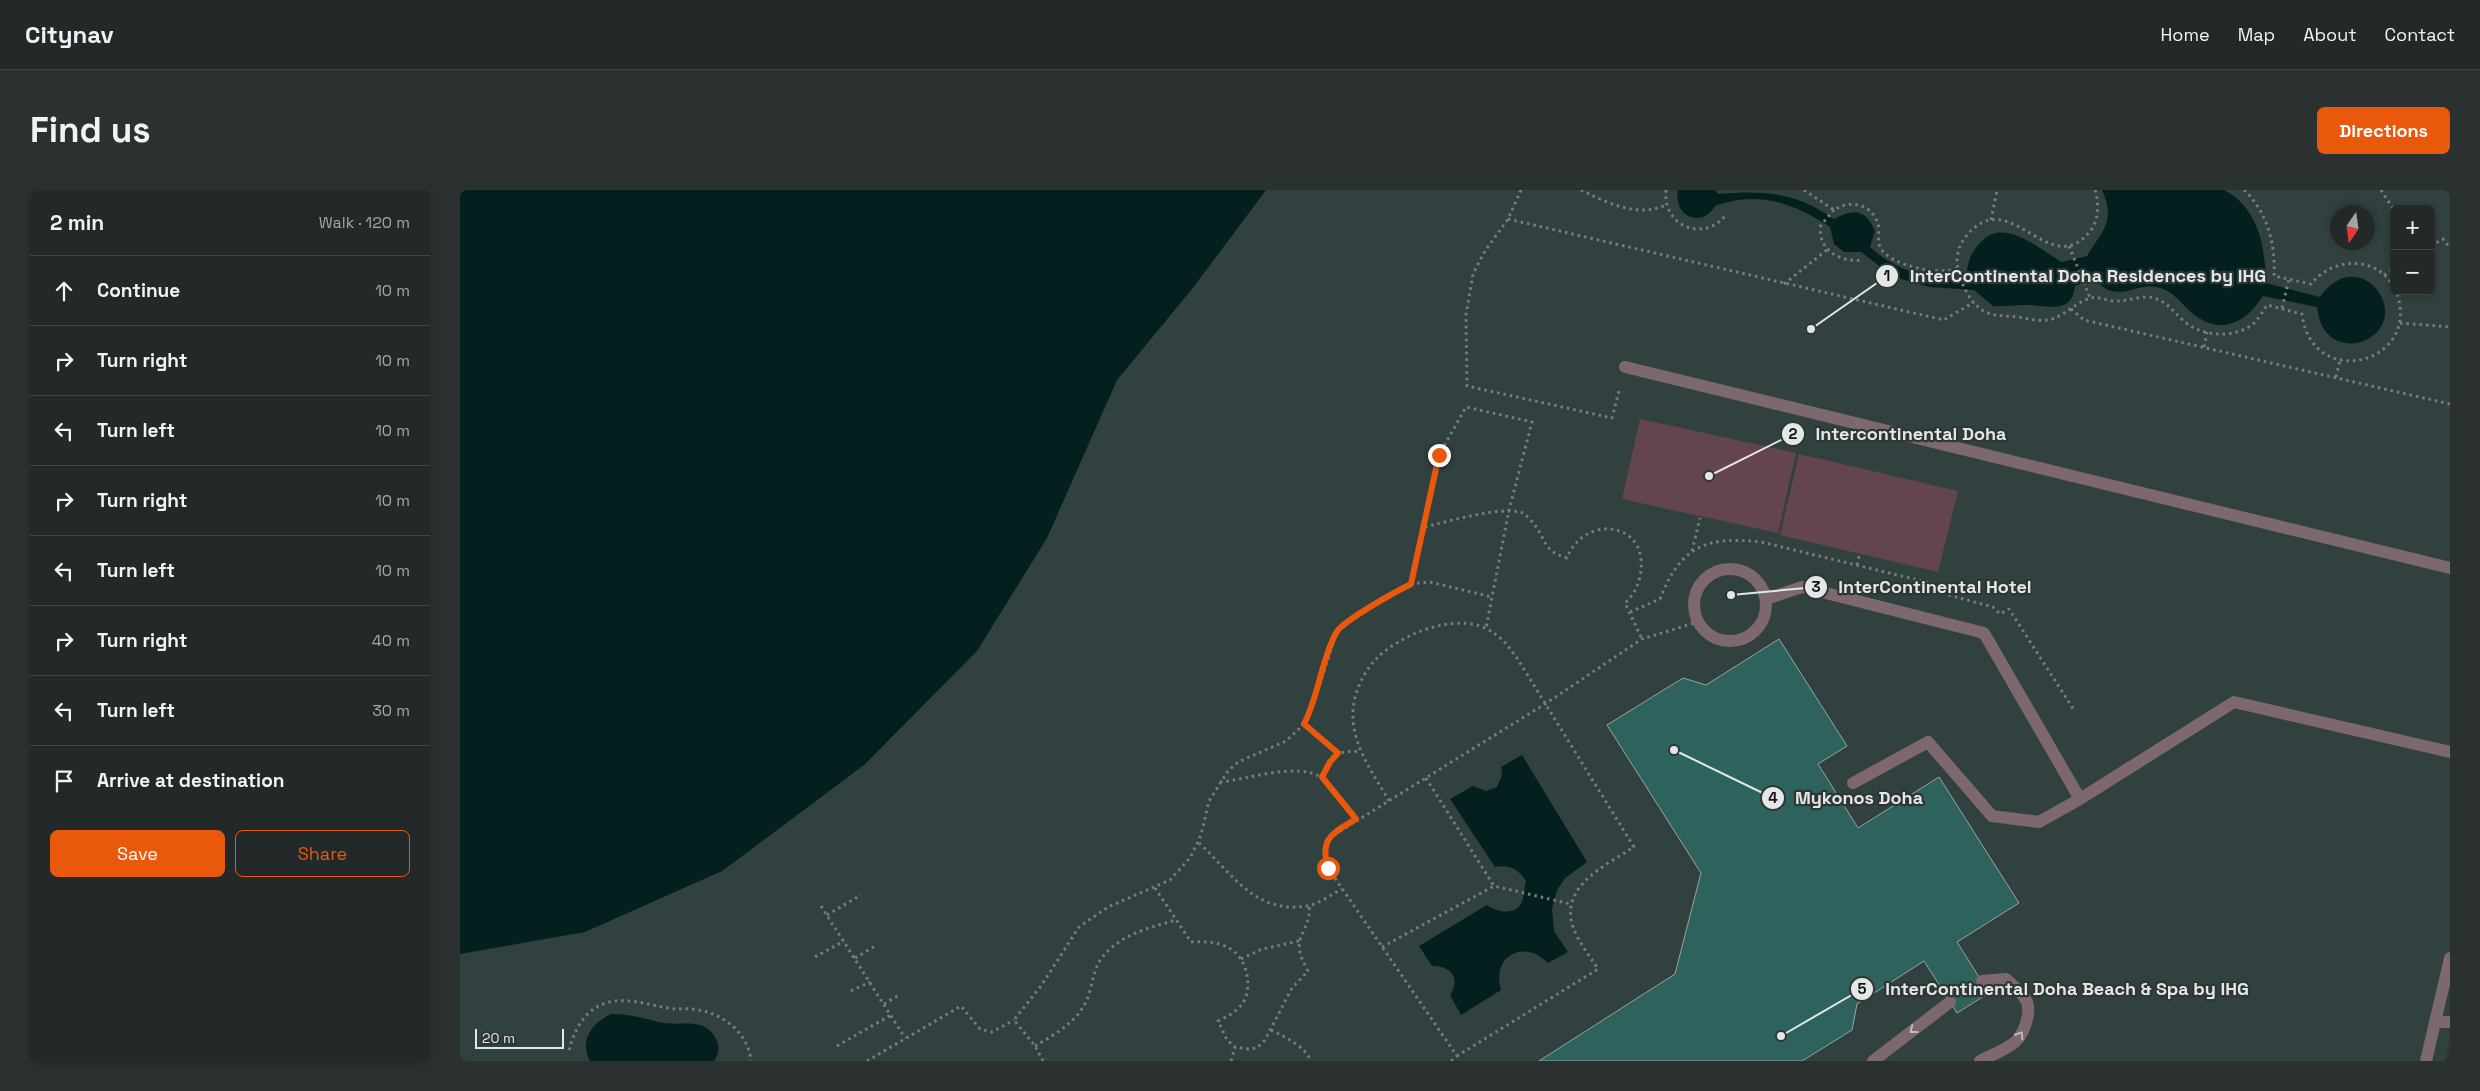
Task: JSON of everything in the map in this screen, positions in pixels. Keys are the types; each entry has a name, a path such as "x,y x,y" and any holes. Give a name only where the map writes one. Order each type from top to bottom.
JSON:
{"street":[{"path":"1625,366 2450,568"},
{"path":"1725,570 1739,571 1751,576 1761,586 1766,599 1766,612 1761,624 1753,633 1742,640 1729,641 1717,639 1706,632 1698,622 1694,609 1696,595 1702,583 1712,574 1725,570"},
{"path":"1766,599 1802,587 1984,633 2080,799"},
{"path":"1853,783 1928,742 1992,816 2039,822 2080,799 2234,702 2450,752"},
{"path":"2426,1061 2435,1022 2446,993 2450,958"},
{"path":"1980,1061 2014,1043 2024,1031 2027,1016 2027,1003 2018,990 2006,979 1982,981"},
{"path":"1878,1060 1950,1002"},
{"path":"2435,1022 2450,1022"}],"path":[{"path":"1521,190 1508,219 1485,251 1472,281 1466,315 1467,386 1612,418 1625,366"},
{"path":"1582,190 1620,207 1655,210 1666,205"},
{"path":"1666,190 1666,205 1678,223 1693,230 1704,230 1716,225 1725,216"},
{"path":"1804,190 1833,211"},
{"path":"1991,220 1997,190"},
{"path":"2095,190 2098,200 2094,226 2084,239 2069,246 2051,245 2011,222 1991,220 1978,225 1960,245 1956,260 1970,297 1974,302 1980,308 2002,318 2042,321 2054,319 2090,298 2116,302 2148,297 2165,302 2184,322 2207,332 2220,334 2245,329 2255,322 2267,305 2302,314 2303,325 2314,345 2324,354 2340,360 2357,361 2370,358 2382,351 2395,336 2400,323 2400,302 2397,295"},
{"path":"2244,190 2257,206 2271,234 2275,264 2274,276 2310,284 2326,270 2345,263 2366,265 2384,275 2390,282"},
{"path":"2381,190 2391,205"},
{"path":"1861,260 1843,260 1834,256 1821,236 1822,224 1833,211 1843,204 1855,204 1868,208 1879,225 1879,246 1885,253 1900,261 1929,271 1959,270"},
{"path":"1508,219 1944,320 1974,302"},
{"path":"2435,244 2443,239 2450,248"},
{"path":"2069,246 2090,298"},
{"path":"1784,284 1828,249"},
{"path":"2384,275 2390,271"},
{"path":"2282,308 2289,279"},
{"path":"2071,309 2084,320 2450,404"},
{"path":"2400,323 2450,327"},
{"path":"2204,347 2207,332"},
{"path":"2336,378 2340,360"},
{"path":"1411,584 1439,455 1466,407 1532,422 1509,510 1486,628"},
{"path":"1424,528 1509,510 1524,514 1534,524 1547,548 1556,555 1567,558 1571,546 1585,534 1598,530 1616,531 1630,537 1637,548 1641,562 1641,575 1632,597 1625,602 1642,638"},
{"path":"1692,552 1700,518"},
{"path":"1857,565 1859,556"},
{"path":"867,1061 961,1006 980,1029 992,1032 1014,1020 1041,986 1079,927 1108,907 1170,880 1190,858 1199,843 1209,801 1219,782 1238,762 1286,741 1304,724 1313,706 1337,631 1384,598 1411,584 1430,582 1492,598"},
{"path":"1457,1056 1328,868 1324,856 1324,846 1328,838 1356,819 1389,802 1544,704 1642,638 1698,622"},
{"path":"1389,802 1355,738 1353,710 1360,682 1376,659 1402,639 1437,625 1465,623 1486,628 1504,640 1634,847 1594,872 1580,887 1571,904 1569,912 1577,936 1598,969 1451,1061"},
{"path":"1304,724 1338,753"},
{"path":"1322,777 1330,762 1338,753 1349,751 1362,752"},
{"path":"1219,782 1284,771 1322,777 1356,819"},
{"path":"1426,778 1494,886 1571,904"},
{"path":"1199,843 1235,881 1256,897 1281,906 1309,906 1342,889"},
{"path":"1382,947 1494,886"},
{"path":"1155,888 1192,942 1203,941 1230,948 1241,959 1248,984 1244,1000 1234,1012 1218,1020 1227,1040 1236,1047 1248,1049 1257,1048 1265,1040 1292,988 1308,971 1301,958 1299,941 1310,915 1309,906"},
{"path":"827,915 861,895"},
{"path":"821,906 905,1038"},
{"path":"1035,1046 1064,1029 1078,1015 1089,995 1094,972 1107,952 1136,932 1176,920"},
{"path":"815,957 844,941"},
{"path":"1241,959 1262,949 1299,941"},
{"path":"855,958 877,946"},
{"path":"851,991 870,982"},
{"path":"884,1004 899,995"},
{"path":"569,1050 580,1019 598,1007 612,1001 627,1000 675,1010 701,1010 721,1019 735,1026 745,1038 750,1049 751,1061"},
{"path":"837,1046 891,1015"},
{"path":"1014,1020 1035,1046 1043,1061"},
{"path":"1271,1030 1296,1043 1308,1054 1311,1061"},
{"path":"1231,1061 1236,1047"}],"shaded area":[{"path":"1266,190 2450,190 2450,1039 2445,1061 460,1061 460,954 722,871 864,765 977,651 1047,538 1117,380 1192,289"},
{"path":"1640,419 1796,453 1778,533 1622,499"},
{"path":"1799,454 1958,491 1938,572 1780,535"}],"water":[{"path":"460,190 1266,190 1192,289 1117,380 1047,538 977,651 864,765 722,871 585,932 460,954"},
{"path":"1678,190 1716,190 1718,194 1750,192 1779,195 1806,203 1834,219 1847,213 1863,214 1875,231 1870,247 1879,255 1889,262 1922,275 1957,280 1967,272 1970,259 1979,244 1991,235 2001,232 2022,238 2062,262 2087,256 2106,225 2108,218 2108,210 2102,190 2224,190 2245,207 2258,230 2262,242 2266,283 2320,297 2335,282 2350,277 2364,280 2376,288 2383,300 2385,314 2380,328 2368,339 2357,343 2350,343 2338,341 2325,331 2319,318 2317,307 2263,296 2257,305 2243,318 2226,325 2206,322 2191,312 2174,295 2163,289 2145,286 2118,292 2106,289 2092,279 2075,286 2073,296 2069,302 2056,307 2032,305 1993,306 1974,290 1930,287 1894,277 1861,252 1844,252 1834,244 1830,227 1789,206 1761,199 1746,199 1715,206 1710,213 1703,217 1690,217 1680,207"},
{"path":"1522,755 1587,862 1565,878 1557,890 1552,909 1554,931 1568,952 1548,963 1529,952 1511,955 1505,960 1501,968 1499,978 1501,990 1461,1015 1450,995 1454,984 1452,974 1439,966 1432,966 1419,946 1487,905 1500,911 1515,909 1522,902 1526,881 1513,868 1505,866 1495,867 1450,799 1473,786 1486,791 1497,787 1502,775 1501,767"},
{"path":"611,1014 672,1024 700,1025 711,1032 716,1039 717,1056 714,1061 590,1061 586,1046 589,1033 598,1022"}],"building":[{"path":"1779,639 1847,746 1818,764 1858,828 1939,777 2019,903 1957,942 1989,993 1957,1013 1924,961 1857,1004 1852,1030 1802,1061 1539,1061 1675,974 1701,873 1607,725 1683,678 1706,685"}],"place":[{"name":"InterContinental Doha Residences by IHG","path":"1811,329"},
{"name":"Intercontinental Doha","path":"1709,476"},
{"name":"InterContinental Hotel","path":"1731,595"},
{"name":"Mykonos Doha","path":"1674,750"},
{"name":"InterContinental Doha Beach & Spa by IHG","path":"1781,1036"}],"route":[{"path":"1328,868 1324,856 1324,846 1328,838 1356,819 1322,777 1330,762 1338,753 1304,724 1313,706 1337,631 1384,598 1411,584 1439,455"}]}
